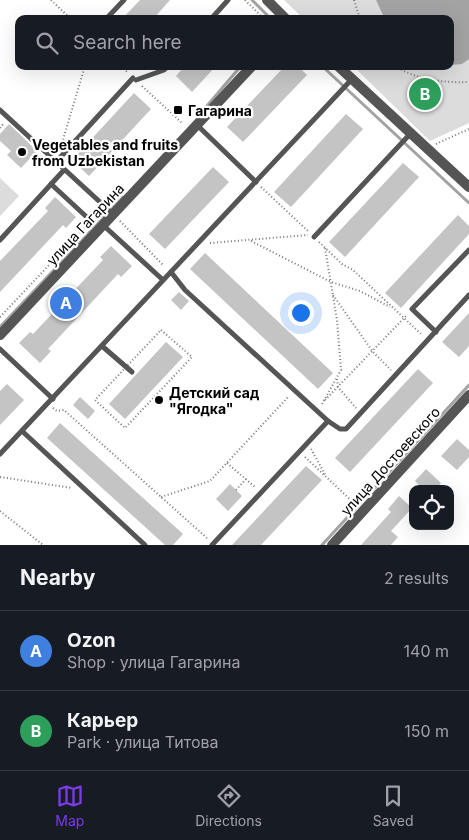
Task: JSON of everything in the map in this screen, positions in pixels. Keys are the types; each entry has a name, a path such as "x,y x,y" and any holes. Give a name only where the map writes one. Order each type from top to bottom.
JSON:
{"street":[{"path":"267,0 282,15"},
{"name":"улица Гагарина","path":"0,335 248,70"},
{"path":"342,70 469,187"},
{"name":"улица Достоевского","path":"332,545 469,394"}],"lane":[{"path":"110,15 124,0"},
{"path":"215,15 228,0"},
{"path":"56,162 134,79 164,70"},
{"path":"0,454 352,79"},
{"path":"0,110 114,214"},
{"path":"197,125 256,182"},
{"path":"314,238 411,133"},
{"path":"0,240 64,170"},
{"path":"52,184 91,221"},
{"path":"103,225 163,280"},
{"path":"436,332 412,310 469,250"},
{"path":"171,272 185,290 317,412 328,421 340,428 346,429 469,295"},
{"path":"102,346 132,372"},
{"path":"0,349 53,399"},
{"path":"213,544 328,421"},
{"path":"22,431 145,545"}],"path":[{"path":"51,0 67,15"},
{"path":"245,0 260,15"},
{"path":"354,0 359,15"},
{"path":"62,143 83,70"},
{"path":"125,70 183,124"},
{"path":"401,70 444,83 469,82"},
{"path":"427,148 469,129"},
{"path":"198,244 251,241 312,234 256,182"},
{"path":"114,214 171,272"},
{"path":"314,238 342,264 353,270 428,341"},
{"path":"251,241 331,282 360,291 393,308"},
{"path":"317,412 341,370 331,282 325,248"},
{"path":"332,294 373,352 397,375"},
{"path":"323,402 412,310"},
{"path":"161,330 192,357 167,383 125,428 95,400 161,330"},
{"path":"337,378 338,387 361,413"},
{"path":"163,379 167,383"},
{"path":"158,384 162,388"},
{"path":"161,496 210,481 295,391"},
{"path":"141,402 145,407"},
{"path":"48,404 57,411 64,410 213,544"},
{"path":"308,443 327,478"},
{"path":"300,452 354,503"},
{"path":"227,463 262,493"},
{"path":"0,478 87,491"},
{"path":"236,490 246,479"},
{"path":"0,511 43,545"}],"shaded area":[{"path":"284,0 469,0 469,123 430,141 357,70 454,70 454,15 300,15"},
{"path":"376,0 469,0 469,59 462,64 454,65 454,15 383,15"},
{"path":"0,178 19,196 0,216"}],"building":[{"path":"140,0 170,0 157,15 126,15"},
{"path":"181,70 212,70 192,92 176,76"},
{"path":"281,70 302,70 307,75 243,142 227,127"},
{"path":"134,93 151,109 89,176 72,160"},
{"path":"346,114 363,129 291,207 274,192"},
{"path":"9,124 37,151 21,168 7,155 11,151 0,141 0,134"},
{"path":"403,163 419,177 345,257 329,242"},
{"path":"213,167 229,182 165,249 149,234"},
{"path":"55,197 76,217 66,228 63,225 0,292 0,261 48,211 45,208"},
{"path":"458,215 469,226 469,234 401,308 385,293"},
{"path":"111,246 132,266 121,277 118,274 48,349 51,351 40,363 19,343 30,332 33,334 103,260 100,257"},
{"path":"205,253 333,373 318,389 190,269"},
{"path":"179,292 189,301 181,310 171,300"},
{"path":"469,313 469,346 459,357 442,342"},
{"path":"166,342 183,357 125,419 109,404"},
{"path":"418,369 433,383 350,472 335,458"},
{"path":"7,384 24,400 0,425 0,391"},
{"path":"80,397 95,411 88,419 73,405"},
{"path":"60,423 183,534 173,545 165,545 47,438"},
{"path":"457,439 469,450 469,457 457,470 441,456"},
{"path":"306,466 322,480 261,545 232,545"},
{"path":"426,469 441,483 439,485 419,485 415,481"},
{"path":"230,484 242,496 228,511 216,499"},
{"path":"399,496 409,505 409,511 391,531 398,537 391,545 361,545 391,512 388,509"}],"waterway":[{"path":"252,0 267,15"},
{"path":"200,114 238,70"},
{"path":"326,70 469,203"},
{"path":"0,327 123,197"},
{"path":"322,545 469,385"}],"place":[{"name":"Карьер","path":"425,94"},
{"name":"Гагарина","path":"178,110"},
{"name":"Vegetables and fruits from Uzbekistan","path":"22,152"},
{"name":"Ozon","path":"66,303"},
{"name":"Детский сад \"Ягодка\"","path":"159,400"}]}
